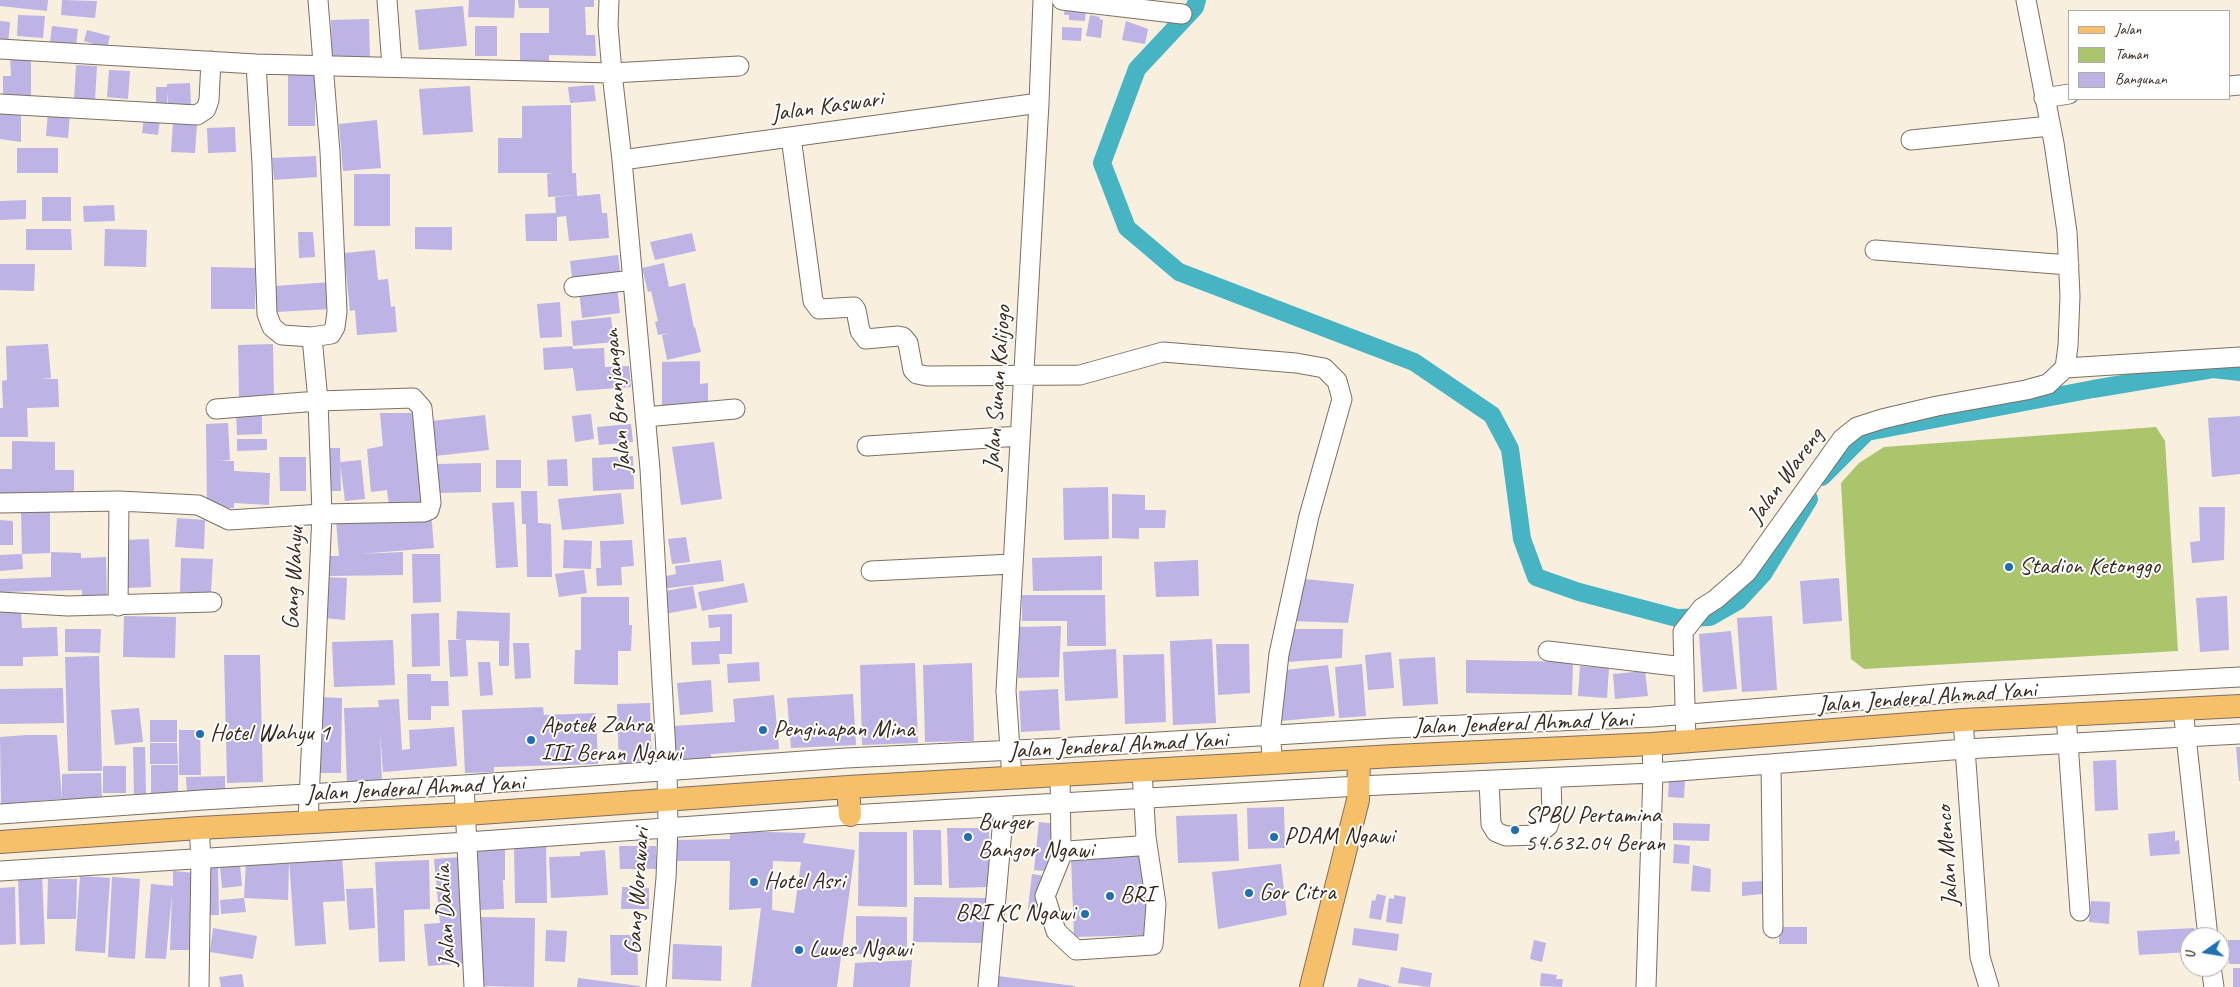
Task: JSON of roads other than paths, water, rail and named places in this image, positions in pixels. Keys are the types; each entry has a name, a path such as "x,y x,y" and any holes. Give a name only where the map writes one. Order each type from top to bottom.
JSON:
{"main road":[{"name":"Jalan Jenderal Ahmad Yani","path":"0,842 199,828 466,814 848,787 1359,758 1652,744 1963,720 2240,706"},
{"path":"1311,987 1358,800 1359,758"},
{"path":"848,787 850,815"}],"street":[{"path":"256,64 262,164 267,314 272,327 282,335 312,337 331,334 335,327 337,312 330,152 318,0"},
{"path":"387,0 392,66"},
{"name":"Jalan Branjangan","path":"609,0 608,25 612,73 622,160 645,417 668,799"},
{"name":"Jalan Sunan Kalijogo","path":"1012,778 1006,691 1039,103 1042,0"},
{"path":"1062,0 1182,14"},
{"path":"2026,0 2050,126 2067,232 2070,296 2065,368 2240,357"},
{"path":"0,49 256,64 612,73 739,66"},
{"path":"0,104 198,115 206,109 209,100 211,61"},
{"path":"2044,98 2068,94"},
{"name":"Jalan Kaswari","path":"622,160 1039,103"},
{"path":"1911,140 2050,126"},
{"path":"791,137 811,292 816,306 819,309 854,307 860,331 866,339 903,337 908,342 913,370 916,374 1080,375 1163,352 1324,368 1337,381 1342,399 1309,516 1279,654 1270,735 1273,763"},
{"path":"1875,250 2069,265"},
{"path":"574,287 633,280"},
{"name":"Gang Wahyu","path":"308,822 322,514 318,401 312,337"},
{"name":"Jalan Wareng","path":"1686,742 1683,632 1702,608 1716,599 1748,572 1842,438 1858,427 1882,419 2048,384 2065,368"},
{"path":"0,503 119,501 198,505 229,520 322,514 424,512 429,510 431,503 422,408 413,398 318,401 216,409"},
{"path":"645,417 736,409"},
{"path":"867,446 1020,436"},
{"path":"118,606 119,501"},
{"path":"871,570 1012,564"},
{"path":"0,602 68,606 212,602"},
{"path":"1548,651 1684,667"},
{"path":"0,814 464,786 667,770 1270,735 1685,714 1962,692 2240,677"},
{"path":"2212,679 2214,707"},
{"path":"2183,708 2184,737 2207,927"},
{"path":"2066,715 2080,911"},
{"name":"Jalan Menco","path":"1963,720 1980,957 1988,987"},
{"path":"0,870 467,842 850,815 1359,786 1653,773 1965,749 2240,734"},
{"path":"1646,987 1653,773 1652,744"},
{"path":"1771,764 1774,928"},
{"path":"1064,849 1045,896 1056,930 1076,950 1153,945 1156,904 1146,836 1142,771"},
{"path":"1060,776 1061,844 1064,849 1068,851 1138,846 1143,843 1146,836"},
{"path":"1489,780 1491,824 1496,832 1506,836 1537,835 1548,826 1552,814 1551,778"},
{"name":"Jalan Dahlia","path":"464,786 474,987"},
{"name":"Gang Worawari","path":"656,987 666,878 668,799"},
{"path":"988,987 1004,807"},
{"path":"199,828 201,857 199,987"}],"waterway":[{"path":"1197,0 1195,7 1137,69 1102,163 1127,228 1179,272 1414,362 1492,415 1510,449 1522,539 1536,577 1579,592 1677,618 1710,617 1738,601 1763,574 1809,499"},
{"path":"1822,477 1867,432 2093,389 2213,369 2240,372"}],"place":[{"name":"Stadion Ketonggo","path":"2009,567"},
{"name":"Penginapan Mina","path":"763,730"},
{"name":"Hotel Wahyu 1","path":"200,734"},
{"name":"Apotek Zahra III Beran Ngawi","path":"531,740"},
{"name":"SPBU Pertamina 54.632.04 Beran","path":"1515,830"},
{"name":"Burger Bangor Ngawi","path":"968,837"},
{"name":"PDAM Ngawi","path":"1274,837"},
{"name":"Hotel Asri","path":"754,882"},
{"name":"Gor Citra","path":"1249,893"},
{"name":"BRI","path":"1110,896"},
{"name":"BRI KC Ngawi","path":"1085,914"},
{"name":"Luwes Ngawi","path":"799,950"}]}
